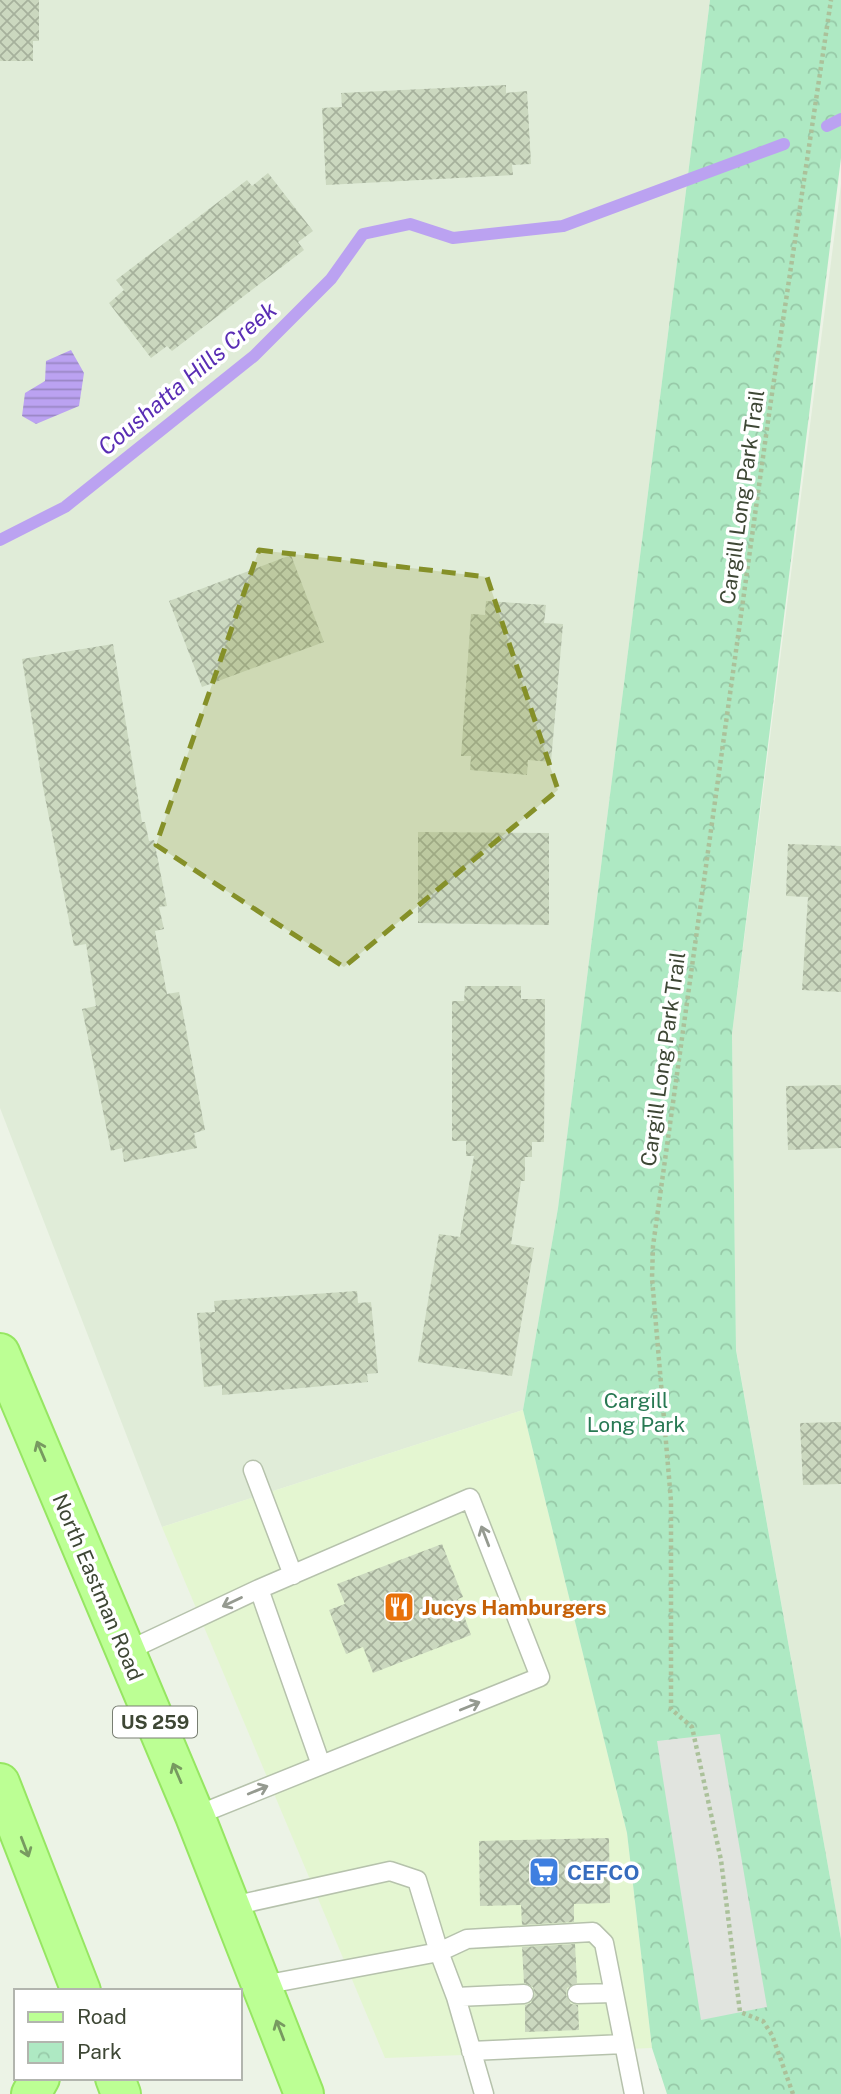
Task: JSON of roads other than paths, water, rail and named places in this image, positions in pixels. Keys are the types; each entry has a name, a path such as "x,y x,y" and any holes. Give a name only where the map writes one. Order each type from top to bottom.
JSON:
{"main road":[{"name":"North Eastman Road","path":"0,1353 232,1906 304,2094"},
{"path":"0,1783 80,1989"},
{"path":"50,1912 50,1989"}],"lane":[{"path":"253,1470 293,1575"},
{"path":"125,1652 258,1589 470,1498 540,1677 195,1816"},
{"path":"258,1589 321,1765"},
{"path":"232,1906 390,1871 417,1880 456,1997 484,2094"},
{"path":"263,1986 439,1952 467,1939 593,1932 604,1943 634,2094"},
{"path":"577,1994 614,1993"},
{"path":"456,1997 524,1994"},
{"path":"471,2050 624,2044"}],"waterway":[{"name":"Coushatta Hills Creek","path":"827,126 841,119"},
{"name":"Coushatta Hills Creek","path":"0,540 65,507 254,356 331,279 363,234 410,224 453,238 563,226 784,144"}],"place":[{"name":"Jucys Hamburgers","path":"399,1607"},
{"name":"CEFCO","path":"544,1872"}],"park label":[{"name":"Cargill Long Park","path":"636,1412"}]}
